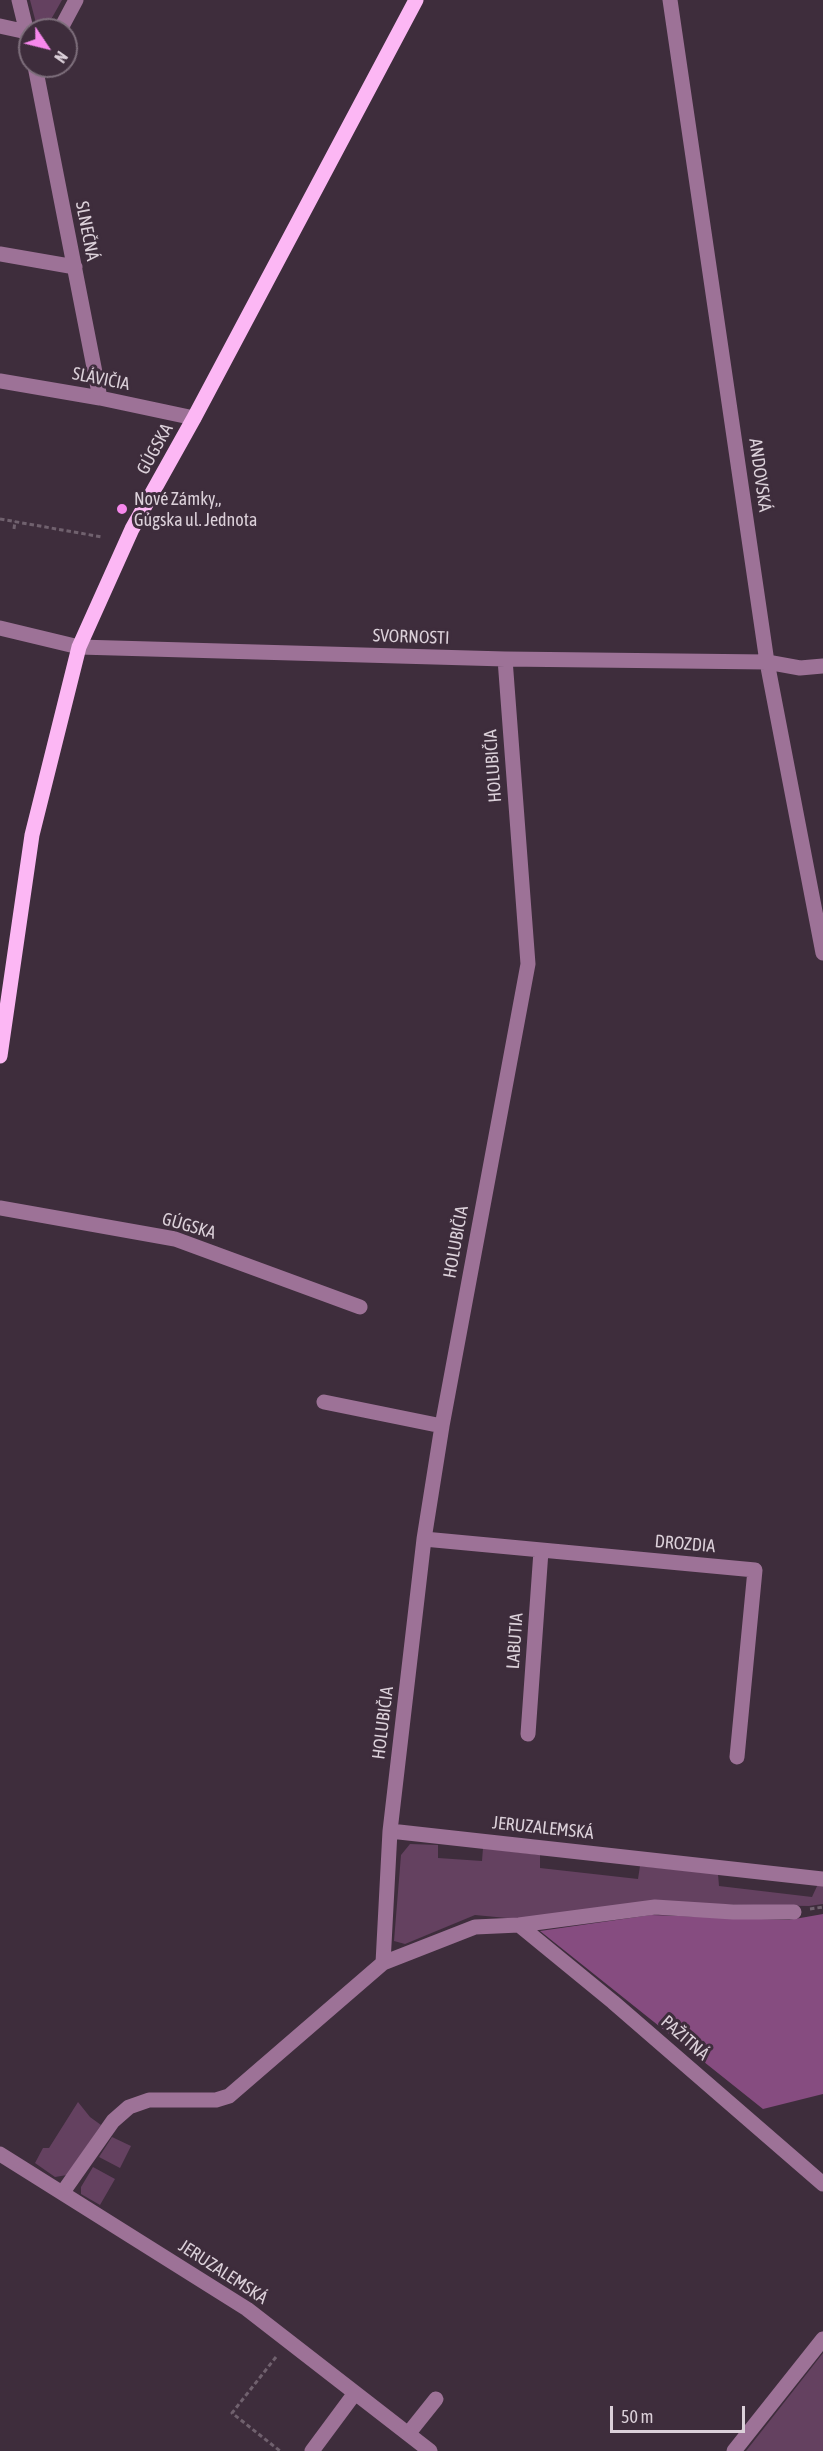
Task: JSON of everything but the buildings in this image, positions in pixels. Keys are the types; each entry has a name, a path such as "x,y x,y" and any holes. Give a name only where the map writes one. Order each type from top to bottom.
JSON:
{"main road":[{"name":"GÚGSKA","path":"0,1056 4,1004 32,835 79,647 132,529 194,418 417,0"}],"street":[{"path":"19,0 23,18"},
{"path":"66,18 76,0"},
{"name":"ANDOVSKÁ","path":"670,0 767,662 823,953"},
{"path":"0,26 18,34"},
{"name":"SLNEČNÁ","path":"39,78 100,398"},
{"path":"0,254 75,267"},
{"name":"SLÁVIČIA","path":"0,381 100,398 194,418"},
{"name":"SVORNOSTI","path":"0,628 79,647 505,659 767,662 800,668 823,666"},
{"name":"HOLUBIČIA","path":"390,1831 424,1539 442,1426 528,964 505,659"},
{"name":"GÚGSKA","path":"0,1208 175,1239 360,1307"},
{"path":"324,1402 442,1426"},
{"name":"DROZDIA","path":"424,1539 755,1569 737,1756"},
{"name":"LABUTIA","path":"528,1734 541,1551"},
{"path":"383,1962 390,1831"},
{"name":"JERUZALEMSKÁ","path":"390,1831 823,1879"},
{"path":"63,2192 113,2121 129,2107 149,2100 216,2100 229,2096 383,1962 475,1927 519,1924 655,1907 733,1912 794,1912"},
{"name":"PAŽITNÁ","path":"519,1924 613,2002 823,2184"},
{"name":"JERUZALEMSKÁ","path":"0,2154 247,2310 430,2451"},
{"path":"734,2451 823,2339"},
{"path":"312,2451 355,2393"},
{"path":"408,2434 436,2399"}],"path":[{"path":"0,519 102,537"},
{"path":"14,530 15,521"},
{"path":"276,2357 232,2413 280,2451"}],"shaded area":[{"path":"30,0 62,0 52,18 35,18"},
{"path":"410,1844 438,1845 438,1858 482,1861 483,1848 540,1855 540,1868 638,1879 640,1866 718,1874 719,1886 812,1897 818,1884 823,1884 823,1904 809,1906 642,1903 517,1919 475,1915 405,1944 394,1941 401,1855"},
{"path":"823,1914 823,2094 763,2109 540,1931 651,1915 789,1920"},
{"path":"78,2102 90,2117 101,2125 67,2175 55,2177 35,2163 43,2148 49,2148"},
{"path":"112,2137 131,2146 120,2168 99,2157"},
{"path":"93,2167 115,2179 100,2205 81,2194 81,2187"},
{"path":"823,2353 823,2451 746,2451"}],"place":[{"name":"Nové Zámky,, Gúgska ul. Jednota","path":"122,509"}]}
